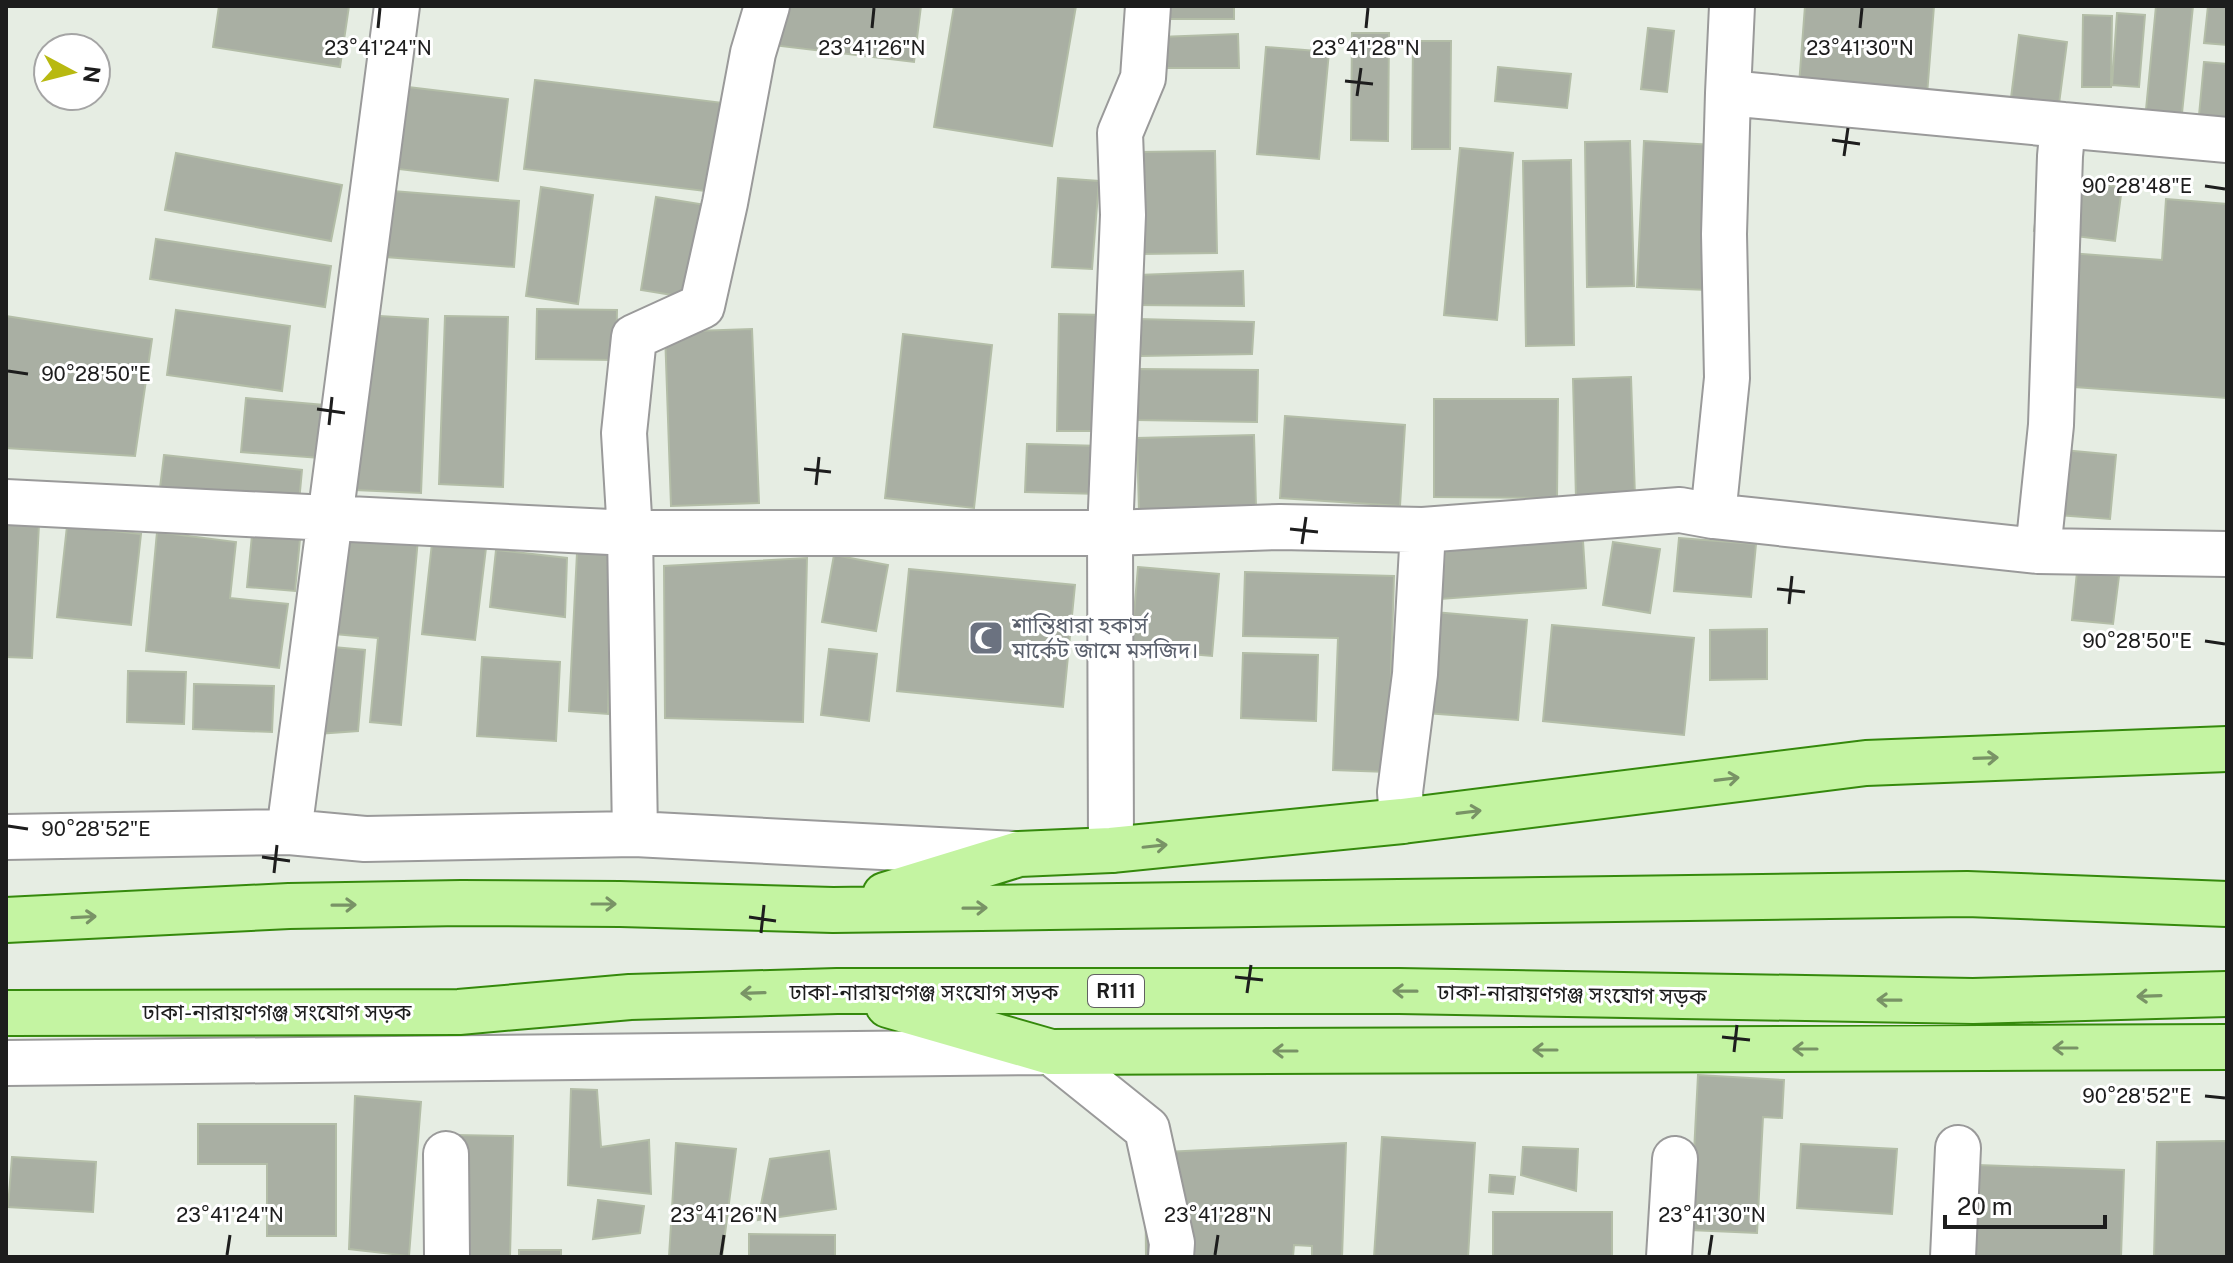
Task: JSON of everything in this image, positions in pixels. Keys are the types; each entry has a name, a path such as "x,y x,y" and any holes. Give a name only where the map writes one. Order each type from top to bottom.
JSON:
{"main road":[{"path":"833,910 1019,854 1111,850 1402,821 1866,763 2227,749"},
{"path":"6,920 289,906 461,903 833,910 1967,894 2227,904"},
{"name":"ঢাকা-নারায়ণগঞ্জ সংযোগ সড়ক","path":"6,1013 459,1012 630,997 837,991 1384,991 1973,1001 2227,994"},
{"name":"R111","path":"837,991 1051,1052 2227,1047"}],"street":[{"path":"289,832 397,6"},
{"path":"635,834 630,533 624,433 634,337 702,306 753,53 767,6"},
{"path":"1111,850 1110,533 1123,215 1120,133 1143,78 1148,6"},
{"path":"1713,516 1727,378 1724,234 1732,6"},
{"path":"1728,93 2227,140"},
{"path":"2038,551 2051,425 2063,125"},
{"path":"6,502 630,533 1110,533 1280,527 1423,530 1680,510 2038,551 2227,554"},
{"path":"1402,821 1400,792 1415,674 1423,530"},
{"path":"6,837 289,832 365,839 635,834 1019,854"},
{"path":"6,1063 1051,1052 1147,1129 1172,1243 1171,1257"},
{"path":"1953,1257 1958,1148"},
{"path":"446,1154 447,1257"},
{"path":"1669,1257 1675,1159"}],"building":[{"path":"219,6 349,6 340,67 213,47"},
{"path":"777,6 921,6 914,62 772,45"},
{"path":"954,6 1076,6 1052,146 934,127"},
{"path":"1127,6 1234,6 1234,19 1126,19"},
{"path":"1805,6 1934,6 1927,95 1799,85"},
{"path":"2156,6 2193,6 2181,123 2145,120"},
{"path":"2208,6 2227,6 2227,45 2204,43"},
{"path":"2117,13 2145,15 2139,87 2112,85"},
{"path":"2083,15 2112,16 2111,87 2082,87"},
{"path":"1648,28 1674,31 1667,92 1641,89"},
{"path":"1352,33 1389,33 1388,141 1351,140"},
{"path":"1238,34 1239,68 1130,68 1132,38"},
{"path":"2019,35 2067,42 2059,104 2011,98"},
{"path":"1413,41 1451,41 1450,149 1412,149"},
{"path":"1266,47 1329,52 1319,159 1257,154"},
{"path":"2204,62 2227,64 2227,129 2198,126"},
{"path":"1498,67 1571,74 1567,108 1495,101"},
{"path":"535,80 732,104 721,193 524,169"},
{"path":"408,87 508,99 498,181 398,169"},
{"path":"1630,141 1634,286 1587,287 1585,142"},
{"path":"1644,141 1714,145 1707,290 1637,287"},
{"path":"1460,148 1513,153 1497,320 1444,315"},
{"path":"1215,151 1217,253 1141,254 1139,152"},
{"path":"176,153 342,185 331,241 165,210"},
{"path":"1571,160 1574,345 1526,346 1523,161"},
{"path":"1058,178 1099,181 1092,269 1052,267"},
{"path":"2041,178 2122,187 2115,241 2034,231"},
{"path":"541,187 593,195 578,304 526,296"},
{"path":"392,191 519,201 514,267 386,257"},
{"path":"656,197 706,205 691,298 641,290"},
{"path":"2166,199 2227,204 2226,398 2047,385 2056,252 2162,260"},
{"path":"156,239 331,266 325,307 150,279"},
{"path":"1243,271 1244,306 1136,305 1138,275"},
{"path":"537,309 617,310 616,360 536,359"},
{"path":"176,310 290,326 282,391 167,375"},
{"path":"1059,314 1104,315 1101,431 1057,431"},
{"path":"363,315 428,319 421,493 355,490"},
{"path":"6,316 152,339 135,456 6,448"},
{"path":"445,316 508,317 503,487 439,484"},
{"path":"1138,319 1254,322 1252,354 1141,356"},
{"path":"752,329 759,503 671,506 665,332"},
{"path":"903,334 992,345 974,508 885,498"},
{"path":"1138,369 1258,370 1257,422 1137,420"},
{"path":"1631,377 1635,497 1576,499 1573,379"},
{"path":"246,398 324,405 320,458 241,452"},
{"path":"1434,399 1558,399 1557,498 1434,497"},
{"path":"1285,416 1405,425 1400,506 1280,498"},
{"path":"1254,435 1256,507 1139,511 1137,438"},
{"path":"1027,444 1102,446 1100,494 1025,492"},
{"path":"2063,450 2116,455 2110,519 2058,515"},
{"path":"164,455 302,470 299,502 160,488"},
{"path":"6,522 39,524 32,658 6,657"},
{"path":"67,526 141,534 131,625 57,617"},
{"path":"157,532 236,542 230,598 288,604 279,668 146,651"},
{"path":"344,533 418,539 401,725 370,722 378,638 335,634"},
{"path":"252,535 300,539 295,591 247,587"},
{"path":"1679,538 1756,544 1751,597 1674,591"},
{"path":"1583,541 1586,588 1441,599 1446,545"},
{"path":"1613,542 1660,549 1650,613 1603,605"},
{"path":"432,543 486,548 475,640 422,634"},
{"path":"496,550 567,558 565,617 490,607"},
{"path":"612,550 608,714 569,711 577,553"},
{"path":"834,555 888,565 876,631 822,622"},
{"path":"807,558 803,722 665,718 664,566"},
{"path":"1138,567 1219,574 1212,656 1131,649"},
{"name":"শান্তিধারা হকার্স মার্কেট জামে মসজিদ।","path":"909,569 1075,585 1063,707 897,691"},
{"path":"1245,572 1394,576 1388,772 1333,770 1338,638 1243,636"},
{"path":"2077,572 2119,576 2113,624 2072,620"},
{"path":"1434,612 1527,620 1518,720 1426,713"},
{"path":"1552,625 1694,638 1684,735 1543,721"},
{"path":"1767,629 1767,679 1710,680 1710,630"},
{"path":"333,647 365,650 358,731 318,734"},
{"path":"829,649 877,654 869,721 821,715"},
{"path":"1243,653 1318,655 1316,721 1241,718"},
{"path":"482,657 560,662 556,741 477,736"},
{"path":"128,671 186,672 184,724 127,722"},
{"path":"194,684 274,686 272,732 193,729"},
{"path":"1698,1075 1784,1080 1782,1118 1763,1117 1757,1233 1690,1230"},
{"path":"571,1089 597,1090 601,1147 649,1140 651,1194 568,1185"},
{"path":"355,1096 421,1102 409,1256 349,1249"},
{"path":"198,1124 336,1124 336,1236 267,1236 267,1164 198,1164"},
{"path":"454,1135 513,1136 510,1257 452,1257"},
{"path":"1382,1137 1475,1143 1468,1257 1374,1257"},
{"path":"2227,1141 2227,1257 2154,1257 2157,1142"},
{"path":"676,1143 736,1149 722,1257 669,1257"},
{"path":"1346,1143 1342,1257 1312,1257 1312,1246 1294,1245 1293,1257 1146,1257 1145,1153"},
{"path":"1801,1144 1897,1149 1892,1214 1797,1208"},
{"path":"1523,1147 1578,1149 1576,1191 1521,1175"},
{"path":"829,1151 836,1209 758,1220 770,1159"},
{"path":"12,1157 96,1162 93,1212 8,1207"},
{"path":"1977,1165 2124,1170 2121,1257 1973,1257"},
{"path":"1490,1175 1515,1177 1513,1194 1489,1192"},
{"path":"598,1200 644,1206 640,1233 593,1239"},
{"path":"1493,1212 1612,1212 1612,1257 1493,1257"},
{"path":"749,1234 835,1235 835,1257 749,1257"},
{"path":"519,1250 561,1250 561,1257 519,1257"}],"place":[{"name":"শান্তিধারা হকার্স মার্কেট জামে মসজিদ।","path":"986,638"}]}
